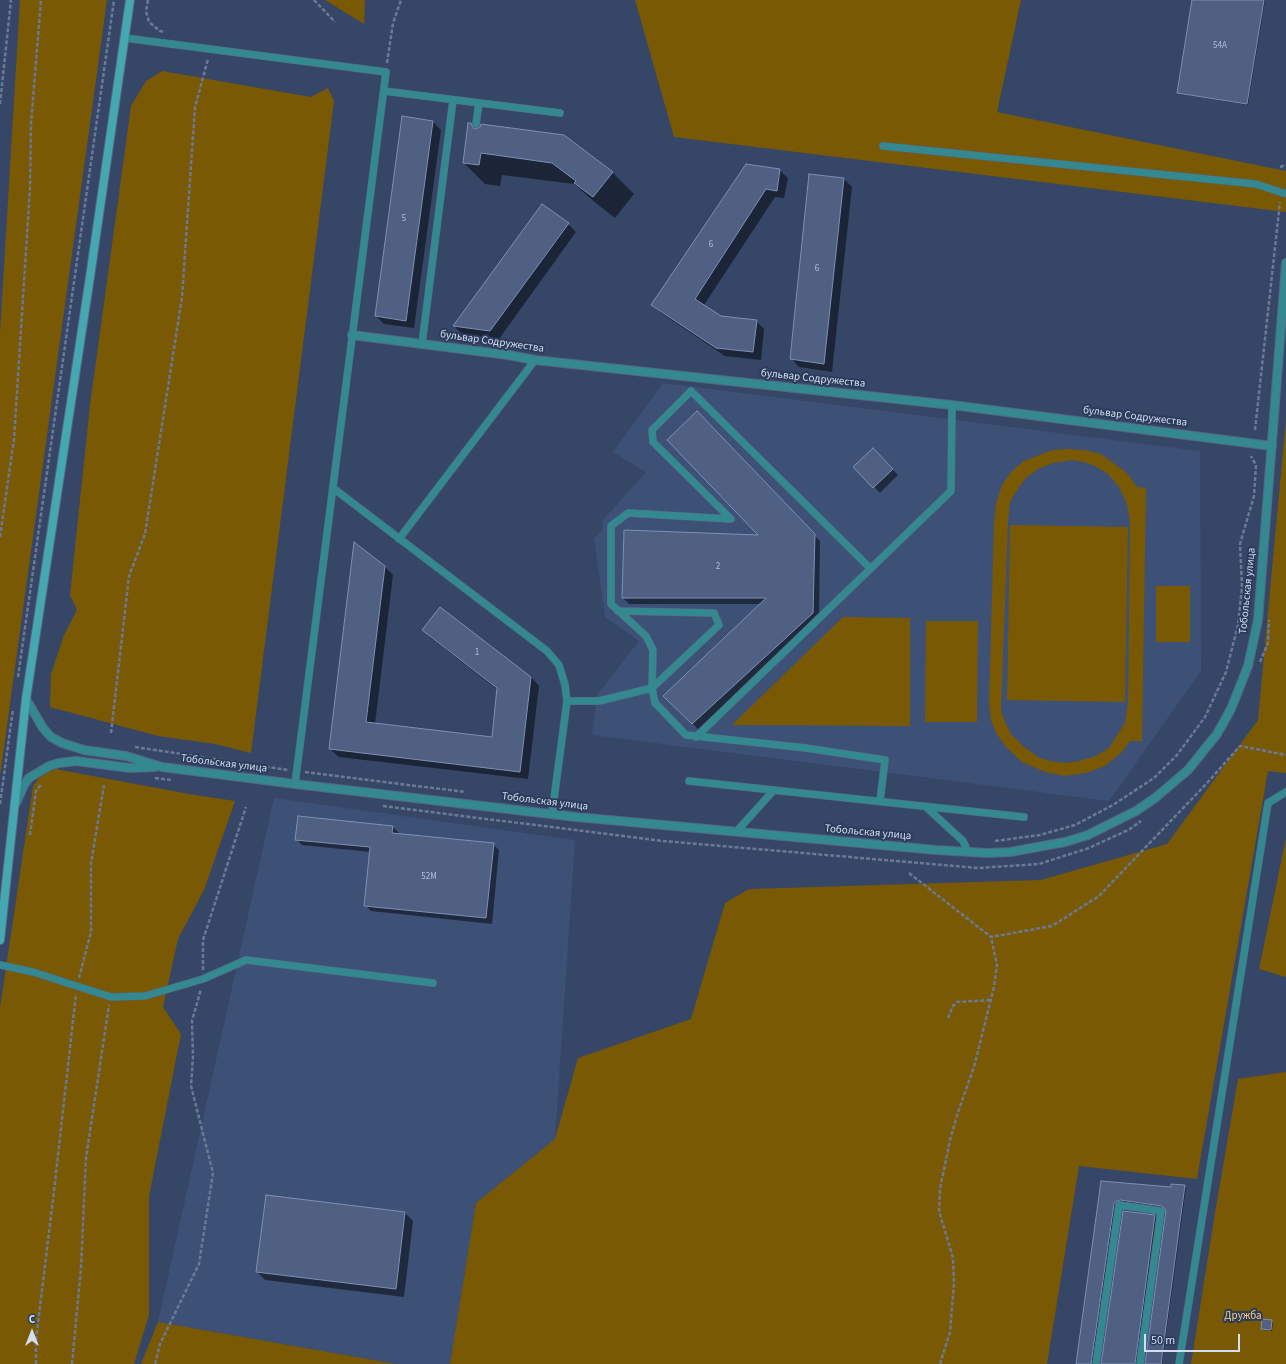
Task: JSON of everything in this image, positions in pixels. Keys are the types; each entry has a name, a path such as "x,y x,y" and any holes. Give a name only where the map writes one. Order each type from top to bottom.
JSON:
{"street":[{"path":"0,940 26,699 130,0"},
{"name":"Тобольская улица","path":"26,699 51,737 62,743 84,750 126,756 162,767 552,814 968,852 988,853 1016,851 1065,842 1088,835 1130,814 1155,798 1188,770 1217,734 1231,709 1248,666 1258,620 1286,263"},
{"name":"бульвар Содружества","path":"352,335 508,355 535,360 952,404 1272,446"},
{"path":"14,807 18,796 29,778 49,766 59,763 76,761 130,768 162,767"}],"lane":[{"path":"125,38 386,72 295,784"},
{"path":"384,91 560,113"},
{"path":"422,344 453,100"},
{"path":"476,124 479,103"},
{"path":"883,146 1256,184 1286,194"},
{"path":"399,539 535,360"},
{"path":"870,568 691,391 652,430 653,442 731,519 628,513 611,526 611,604 646,636 653,650 652,688 656,703 686,736 806,748 885,760 880,802"},
{"path":"696,737 950,490 952,404"},
{"path":"333,488 547,651 559,665 565,685 566,701 552,814"},
{"path":"566,701 599,701 652,688 719,625 714,613 618,611"},
{"path":"689,781 1024,817"},
{"path":"736,832 774,790"},
{"path":"1179,1364 1268,803 1286,792"},
{"path":"926,807 963,841 968,852"},
{"path":"0,965 33,972 111,997 146,996 203,979 246,960 433,983"},
{"path":"1096,1364 1119,1205 1161,1211 1140,1364"}],"path":[{"path":"0,104 11,0"},
{"path":"0,537 14,439 30,188 31,123 41,0"},
{"path":"17,680 114,0"},
{"path":"148,0 146,11 150,22 160,31 165,33"},
{"path":"314,0 335,22"},
{"path":"386,72 393,23 401,0"},
{"path":"111,732 129,576 145,534 182,297 195,107 209,54"},
{"path":"1280,167 1286,164"},
{"path":"1255,430 1280,203 1277,197"},
{"path":"990,842 1040,835 1075,825 1113,805 1158,773 1177,755 1205,717 1226,672 1238,625 1242,586 1240,544 1254,496 1256,465 1251,456"},
{"path":"1260,664 1268,643 1270,619"},
{"path":"0,804 14,703"},
{"path":"131,746 297,772 468,793"},
{"path":"991,937 1052,926 1099,896 1208,782 1240,746 1286,755"},
{"path":"152,778 176,780"},
{"path":"30,835 36,791 44,780"},
{"path":"36,1364 36,1340 55,1183 76,987 92,932 91,863 104,785"},
{"path":"379,806 663,841 978,868 1038,864 1089,848 1130,829 1142,821"},
{"path":"155,1364 160,1344 198,1264 213,1173 191,1086 193,1056 192,1021 203,979 203,940 246,807"},
{"path":"909,873 991,937 997,964 991,1000 974,1067 950,1140 940,1189 939,1211 953,1258 954,1283 950,1332 940,1364"},
{"path":"72,1364 81,1268 86,1158 111,997"},
{"path":"948,1018 952,1006 957,1002 991,1000"}],"shaded area":[{"path":"663,383 1200,451 1201,671 1109,801 592,735 597,695 639,641 605,617 594,539 603,529 603,520 646,472 613,452"},
{"path":"274,798 575,840 555,1139 476,1203 450,1364 396,1364 158,1322"}],"green space":[{"path":"20,0 107,0 0,776 0,333"},
{"path":"325,0 365,0 364,24"},
{"path":"635,0 1021,0 997,112 1286,171 1286,212 674,137"},
{"path":"162,71 311,97 328,88 334,101 251,753 215,744 158,736 50,707 51,674 64,635 77,610 70,595 90,405 131,106 146,81"},
{"path":"1286,419 1286,773 1268,771 1197,1179 1079,1166 1047,1364 450,1364 476,1203 555,1139 578,1058 691,1019 725,903 749,889 1041,880 1167,844 1258,720"},
{"path":"1052,450 1084,450 1101,454 1127,473 1137,487 1146,488 1142,741 1130,741 1121,753 1105,766 1086,773 1064,776 1045,772 1022,762 1006,747 996,733 991,720 989,703 994,523 996,504 1002,485 1012,471 1024,461","holes":["1072,460 1095,466 1108,474 1119,487 1127,504 1130,522 1128,704 1125,723 1109,748 1096,756 1066,763 1040,758 1024,747 1011,734 1001,710 1008,522 1010,502 1026,478 1038,469 1053,463"]},
{"path":"1010,525 1128,527 1125,702 1007,700"},
{"path":"1156,586 1190,586 1190,642 1156,642"},
{"path":"843,617 910,618 910,726 732,725"},
{"path":"926,621 978,621 977,722 925,722"},
{"path":"55,769 235,801 204,890 178,939 163,1007 181,1034 149,1196 149,1315 134,1364 0,1364 0,1008 33,786 39,778"},
{"path":"1286,838 1286,977 1259,969"},
{"name":"Дружба","path":"1286,1072 1286,1364 1191,1364 1238,1079"},
{"path":"158,1322 396,1364 141,1364"}],"building":[{"path":"1192,0 1264,0 1247,104 1177,93"},
{"path":"402,116 433,121 406,321 375,316"},
{"path":"468,123 471,123 473,128 476,129 480,127 481,124 564,135 613,172 593,197 574,183 576,181 552,163 481,153 479,165 463,163"},
{"path":"746,164 780,169 777,191 766,189 695,299 721,316 757,320 753,352 716,348 651,305"},
{"path":"809,174 844,178 824,364 790,359"},
{"path":"542,204 569,223 490,331 453,326"},
{"path":"697,411 815,534 813,613 692,724 663,696 766,598 622,598 624,530 758,535 667,440"},
{"path":"873,448 893,469 873,488 853,467"},
{"path":"354,542 385,566 366,722 492,737 497,688 422,630 440,607 531,677 520,772 329,749"},
{"path":"298,816 393,826 392,833 494,843 486,918 364,906 370,847 295,840"},
{"path":"1101,1181 1171,1187 1171,1184 1185,1185 1161,1364 1145,1364 1166,1210 1162,1206 1120,1200 1114,1204 1091,1364 1076,1364"},
{"path":"266,1195 405,1212 396,1289 256,1272"},
{"path":"1123,1211 1155,1215 1135,1364 1101,1364"},
{"path":"1262,1319 1272,1320 1271,1330 1261,1329"}]}
